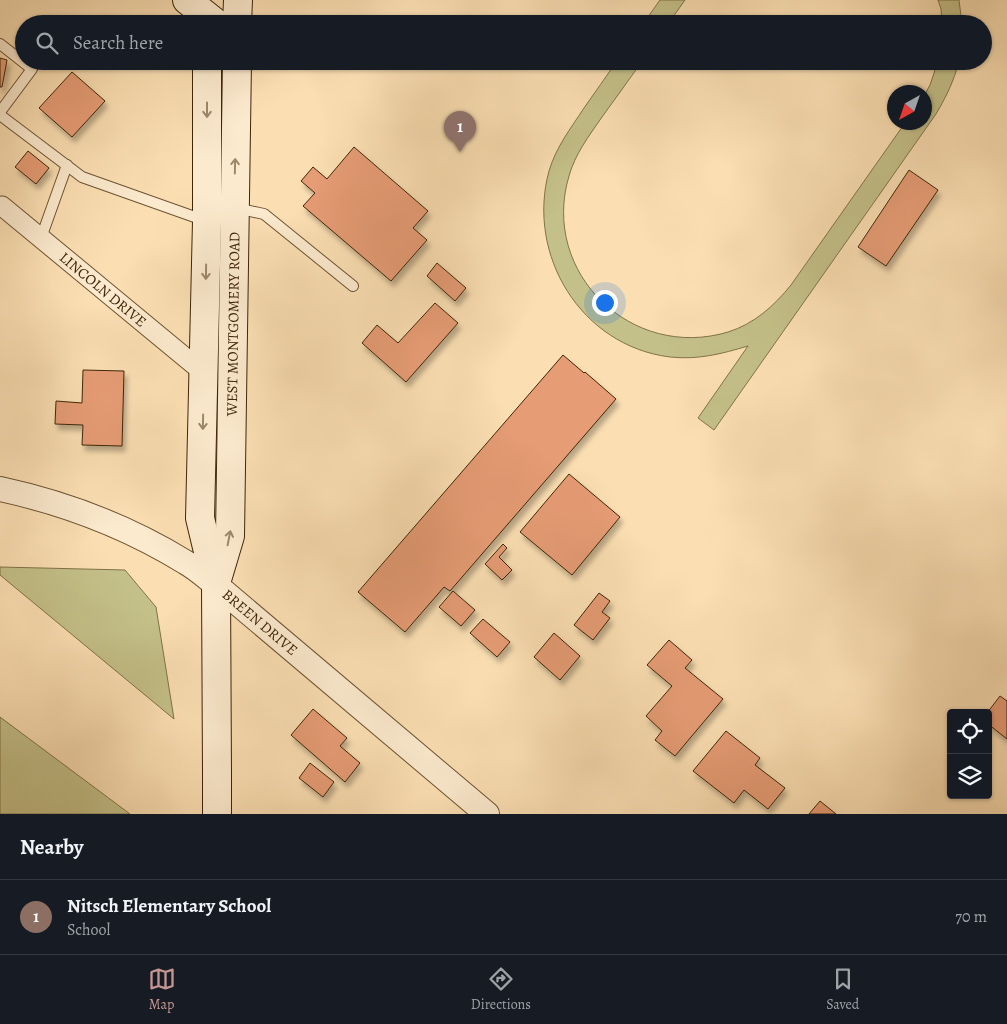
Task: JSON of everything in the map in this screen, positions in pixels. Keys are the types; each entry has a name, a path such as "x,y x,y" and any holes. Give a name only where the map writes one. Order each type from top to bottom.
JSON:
{"main road":[{"path":"187,0 209,15"},
{"path":"238,0 238,15"},
{"name":"WEST MONTGOMERY ROAD","path":"208,70 200,518 216,585 218,772 216,814"},
{"name":"WEST MONTGOMERY ROAD","path":"216,585 230,536 237,70"}],"street":[{"name":"LINCOLN DRIVE","path":"2,206 204,373"},
{"name":"BREEN DRIVE","path":"0,489 26,494 84,513 136,534 186,562 216,585 487,814"}],"lane":[{"path":"0,44 15,56"},
{"path":"31,70 0,114 82,177 206,221"},
{"path":"41,238 67,165"},
{"path":"235,208 264,214 354,286"}],"shaded area":[{"path":"660,0 685,0 674,15 649,15"},
{"path":"938,0 959,0 961,15 941,15"},
{"path":"611,70 636,70 587,138 572,168 569,176 564,212 568,245 581,276 602,301 628,321 659,334 692,338 737,329 755,319 778,300 791,285 900,130 925,130 714,430 698,418 748,346 709,356 690,358 670,357 638,349 610,335 587,315 568,291 554,264 546,234 544,203 552,162 569,130"},
{"path":"935,70 956,70 949,89 932,120 932,85 930,85"},
{"path":"0,567 125,570 156,607 174,719 0,575"},
{"path":"0,717 130,814 0,814"}],"building":[{"path":"0,58 7,60 2,87 0,87"},
{"path":"72,72 105,101 72,137 39,108"},
{"path":"354,147 428,211 413,228 427,240 391,281 303,206 315,193 301,181 313,167 327,179"},
{"path":"28,151 49,168 36,184 15,167"},
{"path":"909,170 938,190 886,266 858,247"},
{"path":"437,263 466,288 455,301 427,276"},
{"path":"435,303 458,323 406,382 362,343 377,325 398,343"},
{"path":"563,355 616,399 450,591 444,587 405,632 358,592"},
{"path":"83,370 124,371 122,446 82,445 83,425 55,424 56,401 82,403"},
{"path":"569,474 620,517 572,575 520,532"},
{"path":"503,544 507,548 499,557 512,570 502,580 485,564"},
{"path":"453,591 475,610 461,626 439,607"},
{"path":"599,593 610,601 602,612 610,618 593,640 574,625"},
{"path":"483,619 510,642 497,657 470,633"},
{"path":"554,633 580,656 560,680 534,657"},
{"path":"669,640 692,660 685,668 723,699 675,756 655,740 662,731 646,716 672,686 647,665"},
{"path":"1000,696 1007,701 1007,739 992,727 992,709 990,709"},
{"path":"313,709 347,738 340,746 360,763 345,782 291,735"},
{"path":"726,731 760,758 755,765 785,788 768,809 744,790 734,803 693,771"},
{"path":"310,763 334,782 323,797 299,778"},
{"path":"820,801 836,814 809,814"}],"place":[{"name":"Nitsch Elementary School","path":"460,152"}]}
